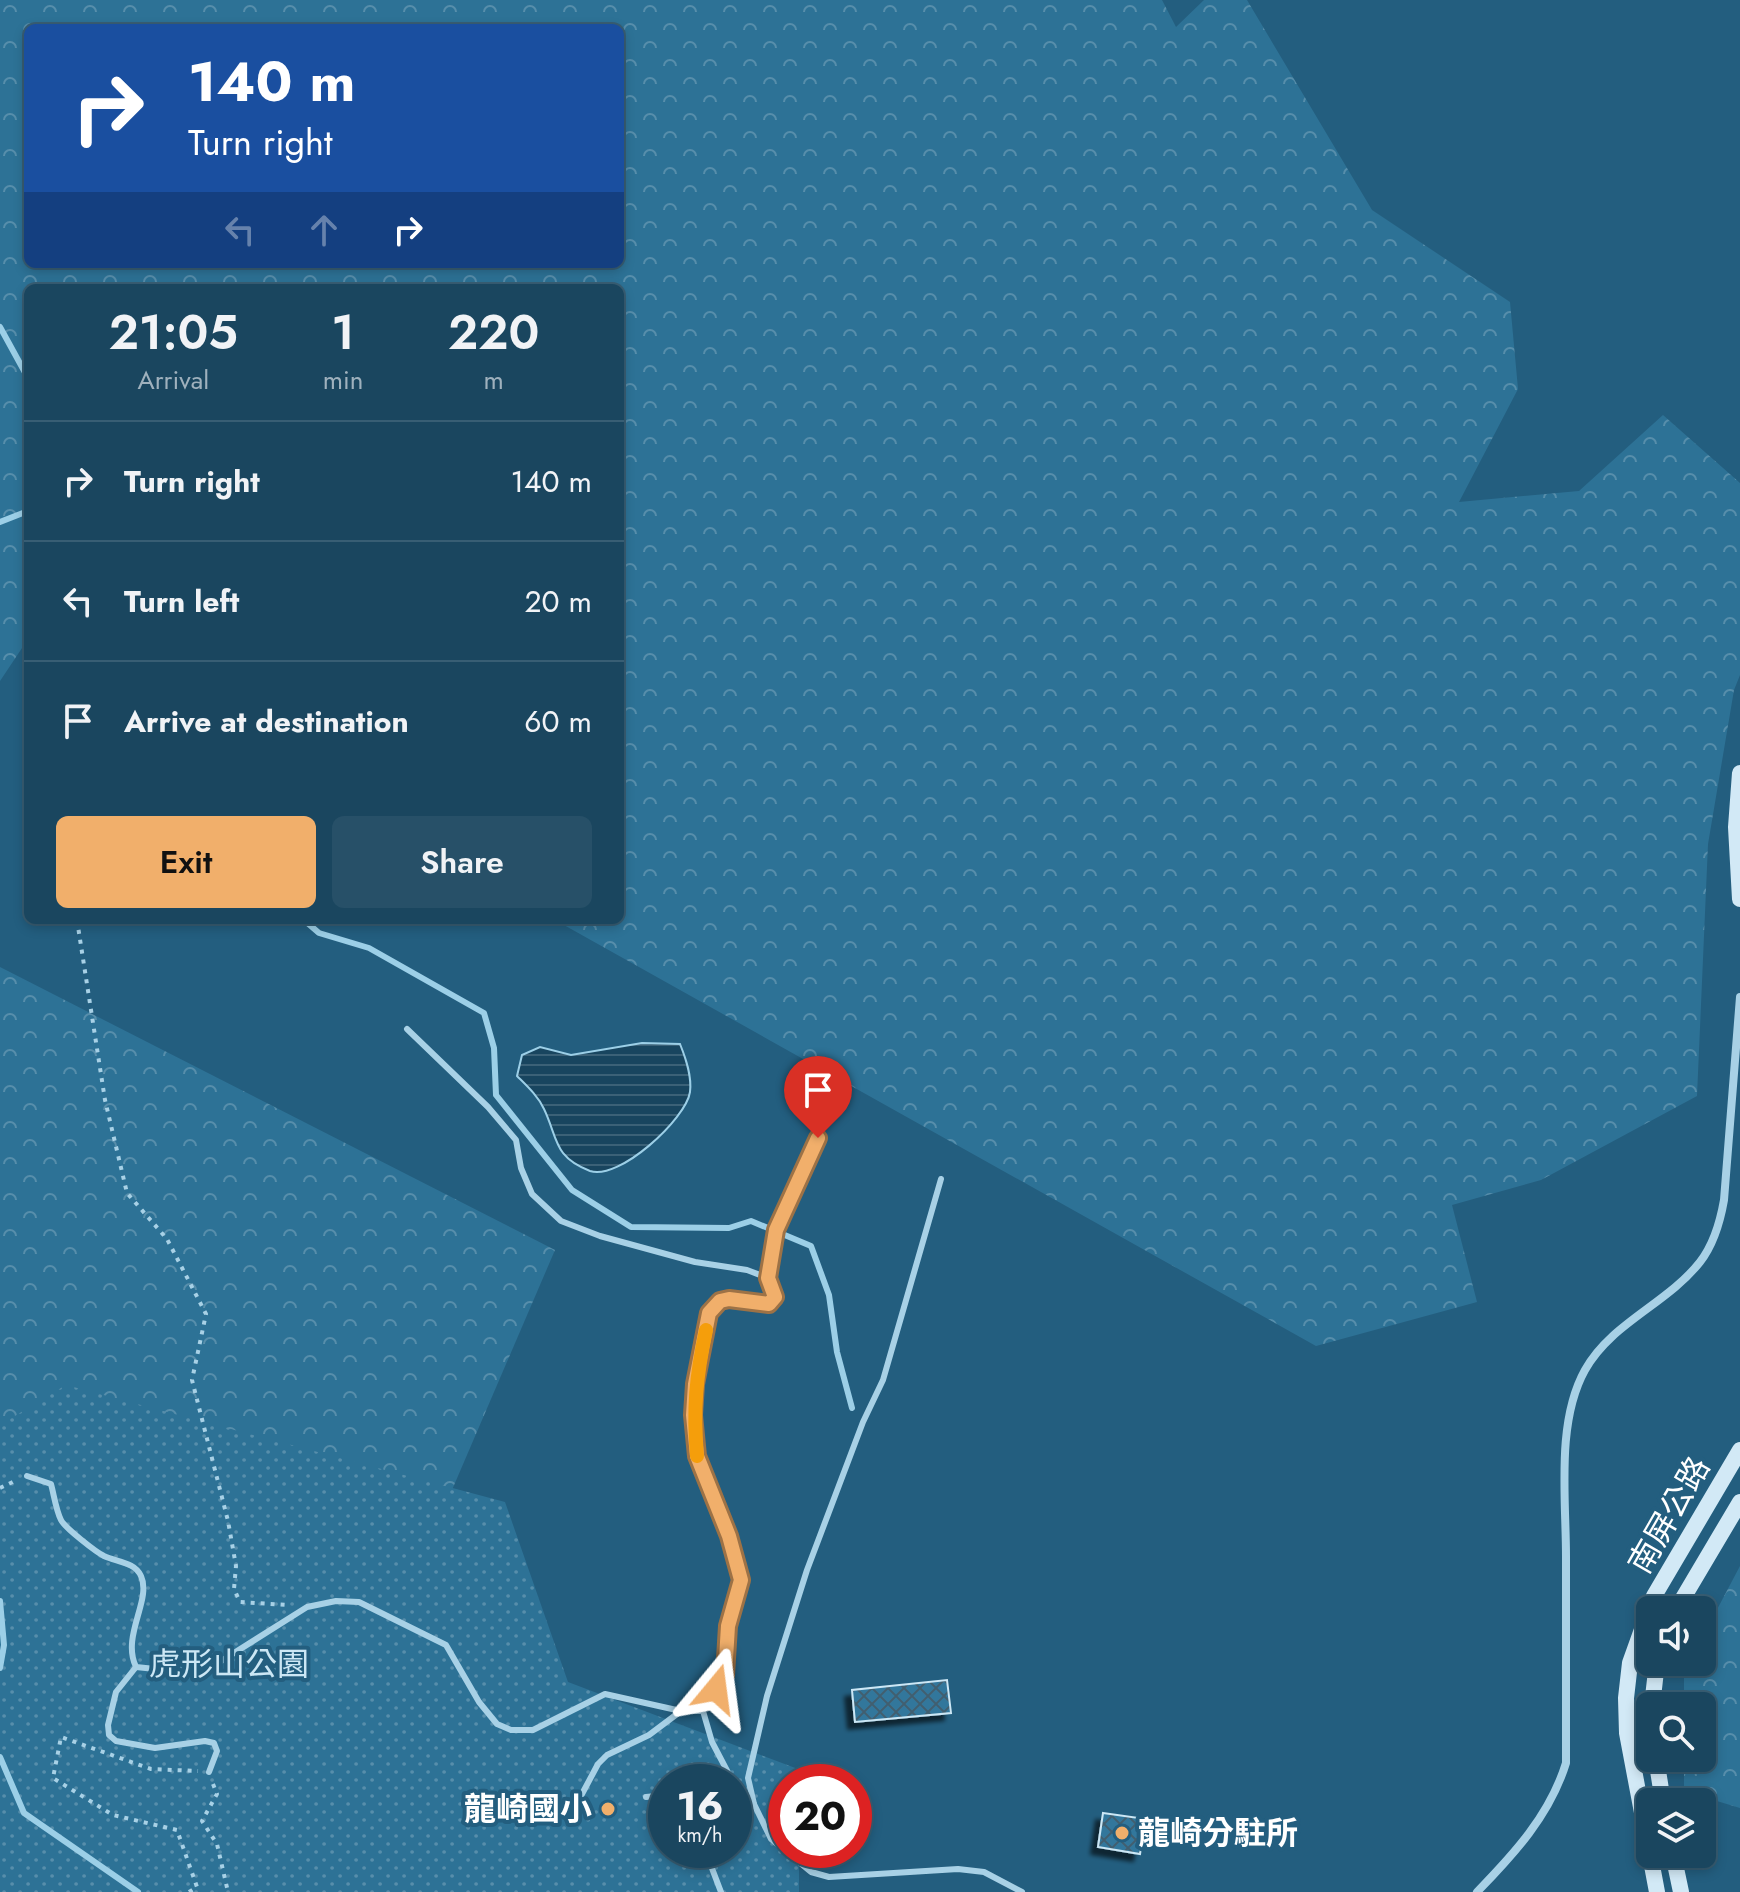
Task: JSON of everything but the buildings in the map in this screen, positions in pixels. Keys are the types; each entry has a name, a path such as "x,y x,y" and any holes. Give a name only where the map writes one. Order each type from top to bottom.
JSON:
{"main road":[{"path":"1740,773 1736,827 1740,899"},
{"name":"南屏公路","path":"1657,1892 1627,1733 1626,1698 1630,1663 1654,1596 1740,1450"},
{"name":"南屏公路","path":"1684,1596 1740,1502"},
{"path":"1676,1868 1681,1892"}],"street":[{"path":"1477,1892 1519,1849 1560,1784 1566,1763 1566,1431 1583,1373 1595,1354 1613,1335 1685,1278 1699,1263 1717,1231 1724,1200 1740,997"}],"lane":[{"path":"407,1029 488,1107 516,1140 521,1168 532,1194 561,1221 600,1236 695,1262 747,1270 768,1278"},
{"path":"724,1764 712,1742 703,1711 725,1675 728,1626 741,1580 732,1546 697,1456 693,1415 695,1384 709,1313 720,1301 729,1299 769,1304 775,1297 768,1278 776,1230 828,1116"},
{"path":"941,1179 883,1380 863,1422 807,1570 767,1696 748,1778 754,1804 771,1839 811,1872 829,1877 958,1869 984,1872 1022,1892"},
{"path":"27,1476 51,1484 62,1522 102,1555 129,1564 141,1574 144,1588 132,1637 131,1657 136,1667"},
{"path":"136,1667 193,1673 207,1670 307,1607 336,1601 359,1602 446,1645 479,1702 497,1724 511,1730 533,1730 605,1694 681,1711 703,1711"},
{"path":"136,1667 116,1692 108,1725 109,1735 116,1741 155,1748 205,1741 214,1743 217,1751 209,1772"},
{"path":"582,1794 598,1764 607,1755 649,1735 681,1711"},
{"path":"712,1868 721,1892"}],"path":[{"path":"78,924 105,1100 127,1193 167,1239 206,1314 192,1380 231,1536 236,1566 234,1589 240,1602 307,1607"},
{"path":"189,1892 197,1887 177,1830 113,1815 53,1778 61,1737 151,1769 209,1772 217,1794 202,1821 217,1844 228,1892"}],"green space":[{"path":"0,0 1162,0 1176,27 1204,0 1247,0 1372,210 1510,302 1518,389 1459,502 1579,491 1663,415 1740,483 1740,675 1734,690 1708,844 1697,1096 1541,1180 1452,1205 1477,1302 1316,1346 562,924 624,924 624,284 24,284 24,645 0,681"},
{"path":"0,967 555,1250 385,1646 0,1892"},
{"name":"虎形山公園","path":"66,1385 505,1502 568,1682 785,1764 768,1764 768,1868 799,1868 799,1892 0,1892 0,1425"},
{"path":"1740,1566 1740,1808 1716,1801 1716,1788 1684,1788 1684,1772 1716,1772 1716,1692 1684,1692 1684,1676 1716,1676 1716,1611"}],"shaded area":[{"path":"642,1043 680,1044 690,1080 686,1104 664,1131 633,1158 602,1172 578,1166 558,1146 542,1104 517,1076 522,1055 540,1047 571,1055"}],"waterway":[{"path":"0,327 24,371"},
{"path":"0,522 24,513"},
{"path":"309,924 319,933 369,948 484,1013 494,1048 496,1095 572,1190 631,1227 729,1228 751,1221 811,1246 829,1295 837,1352 852,1408"},
{"path":"0,1601 4,1645 0,1668"},
{"path":"0,1757 24,1813 138,1892"}],"slow traffic":[{"path":"697,1456 693,1415 695,1384 706,1330"}],"place":[{"name":"龍崎國小","path":"608,1809"},
{"name":"龍崎分駐所","path":"1122,1833"}],"route":[{"path":"716,1689 725,1675 728,1626 741,1580 729,1536 697,1456 693,1415 695,1384 709,1313 720,1301 729,1299 769,1304 775,1297 768,1278 776,1230 818,1138"}]}
